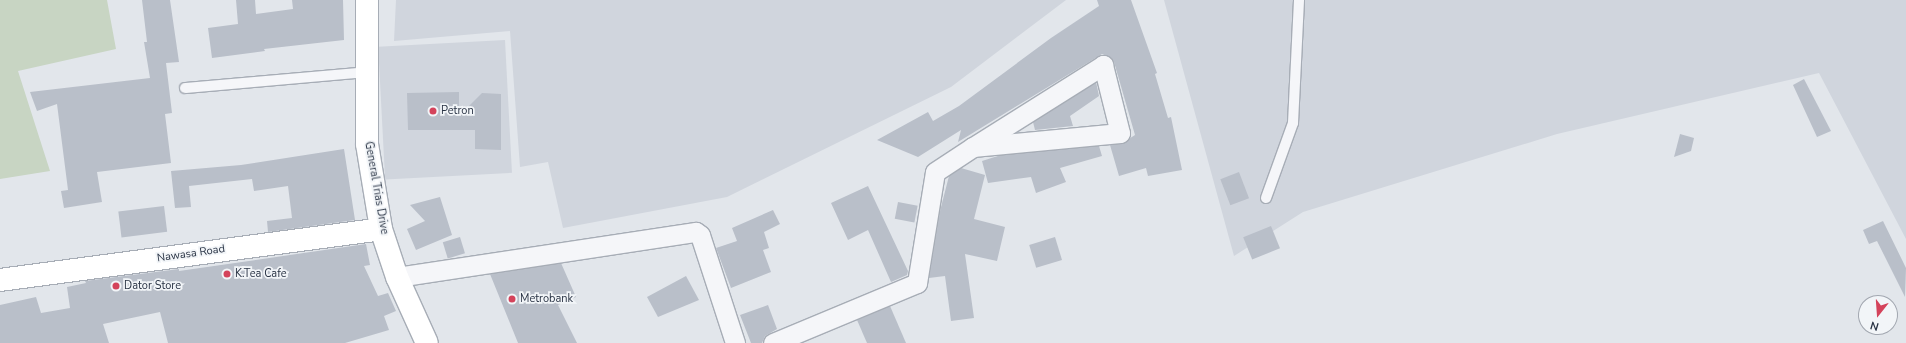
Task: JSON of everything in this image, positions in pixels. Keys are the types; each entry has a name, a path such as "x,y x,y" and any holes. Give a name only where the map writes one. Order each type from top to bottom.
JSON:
{"street":[{"name":"General Trias Drive","path":"368,0 367,144 381,229 397,277 428,343"},
{"path":"773,343 917,283 935,172 973,147 1090,73 1103,64 1120,133 973,147"},
{"name":"Nawasa Road","path":"0,280 381,229"},
{"path":"397,277 696,232 700,235 736,343"}],"lane":[{"path":"1266,198 1293,123 1299,0"},
{"path":"185,88 367,72"}],"shaded area":[{"path":"396,0 1066,0 951,87 727,197 563,228 548,162 520,167 510,31 394,41"},
{"path":"1164,0 1906,0 1906,239 1819,73 1557,134 1303,212 1234,256"},
{"path":"505,40 512,173 385,179 378,47"}],"green space":[{"path":"0,0 107,0 116,49 18,71 50,171 0,179"}],"building":[{"path":"142,0 170,0 179,62 166,63 172,113 165,114 171,163 97,172 102,202 64,208 61,191 68,190 57,104 37,111 30,92 150,78 144,42 147,42"},
{"path":"236,0 255,0 256,14 293,9 292,0 343,0 344,40 264,49 265,51 212,58 208,28 238,24"},
{"path":"1097,0 1131,0 1157,73 1155,74 1168,118 1171,117 1182,170 1148,176 1146,168 1119,176 1110,145 1121,144 1135,135 1114,62 1111,58 1102,54 958,142 961,130 918,157 877,140 928,112 933,121 959,106 1051,38 1099,6"},
{"path":"1804,79 1831,131 1817,137 1793,85"},
{"path":"1096,82 1099,96 1070,116 1073,126 1035,130 1033,122"},
{"path":"459,92 459,116 482,93 501,94 501,150 475,149 475,130 408,130 407,93"},
{"path":"1680,134 1694,138 1691,151 1674,157"},
{"path":"1099,146 1102,156 1060,168 1066,182 1036,193 1031,177 988,183 982,161 1001,155"},
{"path":"344,149 355,220 268,232 267,221 292,218 288,186 254,191 252,179 189,186 191,207 175,208 171,171 241,165"},
{"path":"961,168 985,175 974,219 1005,227 997,261 965,254 974,318 951,321 945,276 929,278 940,211 949,176"},
{"path":"1239,172 1249,198 1230,205 1220,179"},
{"path":"868,186 908,271 907,275 891,282 868,230 848,240 831,203"},
{"path":"440,197 452,235 416,250 407,229 425,221 410,205"},
{"path":"898,202 918,206 914,223 895,219"},
{"path":"164,206 167,232 122,237 118,212"},
{"path":"773,210 780,224 764,232 769,248 763,250 771,272 731,288 716,248 737,241 732,228"},
{"path":"1883,221 1906,268 1905,297 1877,241 1869,244 1863,230"},
{"path":"1271,226 1280,248 1252,259 1243,237"},
{"path":"460,237 465,253 448,259 443,242"},
{"path":"1055,237 1062,260 1036,268 1029,245"},
{"path":"366,244 370,265 364,266 378,296 388,293 396,311 384,316 389,330 345,343 168,343 160,312 103,324 109,343 0,343 0,305 36,297 41,313 70,308 67,287 86,283 85,281 179,269 179,271"},
{"path":"561,263 576,297 558,305 577,343 518,343 490,274"},
{"path":"686,276 699,300 658,317 647,297"},
{"path":"768,305 777,329 765,336 762,343 751,343 740,315"},
{"path":"890,306 906,343 867,343 857,320"}],"place":[{"name":"Petron","path":"433,111"},
{"name":"K.Tea Cafe","path":"227,274"},
{"name":"Dator Store","path":"116,286"},
{"name":"Metrobank","path":"512,299"}]}
